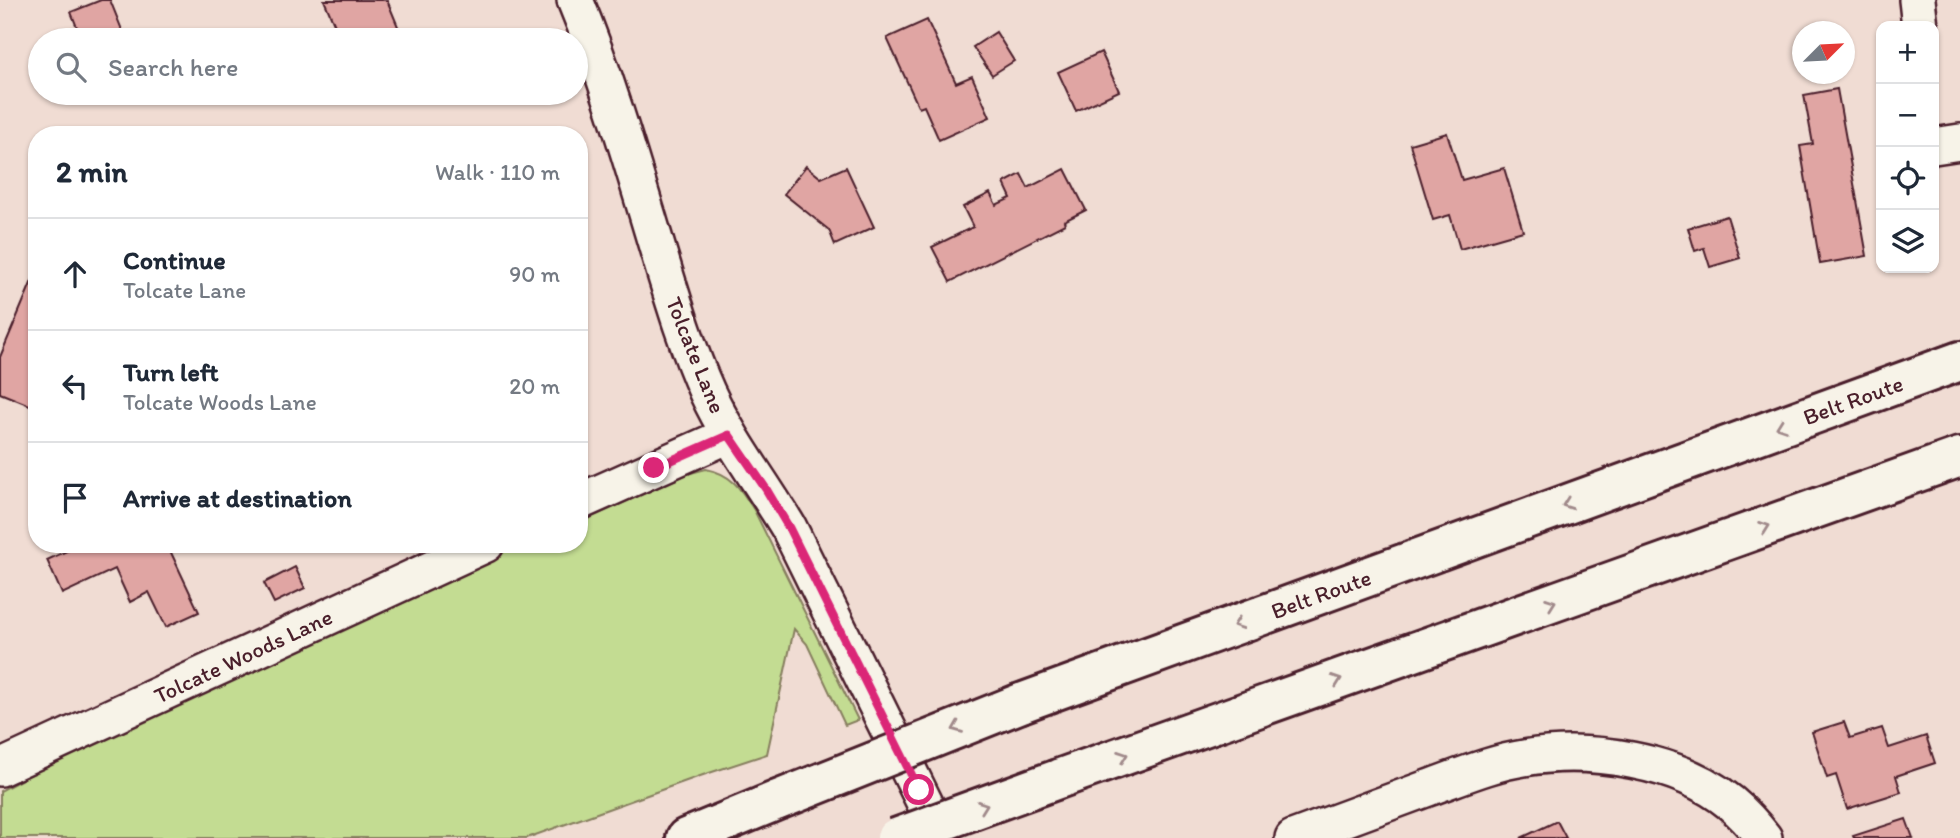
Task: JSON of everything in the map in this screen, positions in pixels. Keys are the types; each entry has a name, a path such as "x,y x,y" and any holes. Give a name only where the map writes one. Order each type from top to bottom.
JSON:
{"highway":[{"name":"Belt Route","path":"686,838 1021,703 1960,361"},
{"path":"896,838 1960,457"}],"street":[{"name":"Tolcate Lane","path":"575,0 586,28"},
{"path":"1917,0 1919,21"},
{"name":"Tolcate Lane","path":"588,33 687,343 708,392 729,435 789,528 942,838"},
{"path":"1939,145 1960,142"},
{"path":"588,498 729,435"},
{"name":"Tolcate Woods Lane","path":"0,768 466,553"},
{"path":"1293,838 1494,764 1551,754 1613,757 1675,773 1703,785 1730,802 1765,838"}],"green space":[{"path":"706,469 715,471 740,489 754,510 858,720 845,725 807,644 794,629 767,754 527,838 0,838 0,791 107,733 496,553 588,553 588,519 687,474"}],"building":[{"path":"101,0 110,0 121,28 77,28 71,12"},
{"path":"324,0 387,0 399,28 336,28"},
{"path":"927,20 956,83 972,76 990,117 939,140 924,106 919,108 887,38"},
{"path":"996,32 1014,61 992,75 973,47"},
{"path":"1101,52 1119,91 1076,111 1058,72"},
{"path":"1837,89 1867,256 1820,264 1800,146 1813,144 1804,95"},
{"path":"1447,133 1462,180 1504,168 1523,231 1460,249 1450,215 1433,220 1410,144"},
{"path":"806,166 821,178 846,167 874,227 835,245 829,230 784,194"},
{"path":"1065,169 1086,210 1064,221 1065,224 950,282 932,247 973,227 963,207 990,193 996,205 1011,198 1004,183 1021,174 1028,188"},
{"path":"1727,216 1740,258 1710,267 1704,248 1695,251 1688,228"},
{"path":"28,290 28,404 0,393 0,357"},
{"path":"62,553 171,553 199,612 166,627 149,592 130,602 115,569 62,594 47,560"},
{"path":"295,567 305,588 274,603 264,583"},
{"path":"1844,722 1850,738 1882,728 1889,748 1926,736 1935,763 1896,776 1901,792 1847,809 1836,775 1827,778 1812,732"},
{"path":"1906,819 1913,838 1853,836"},
{"path":"1557,821 1566,838 1521,838"}],"route":[{"path":"654,468 729,435 789,528 919,790"}]}
